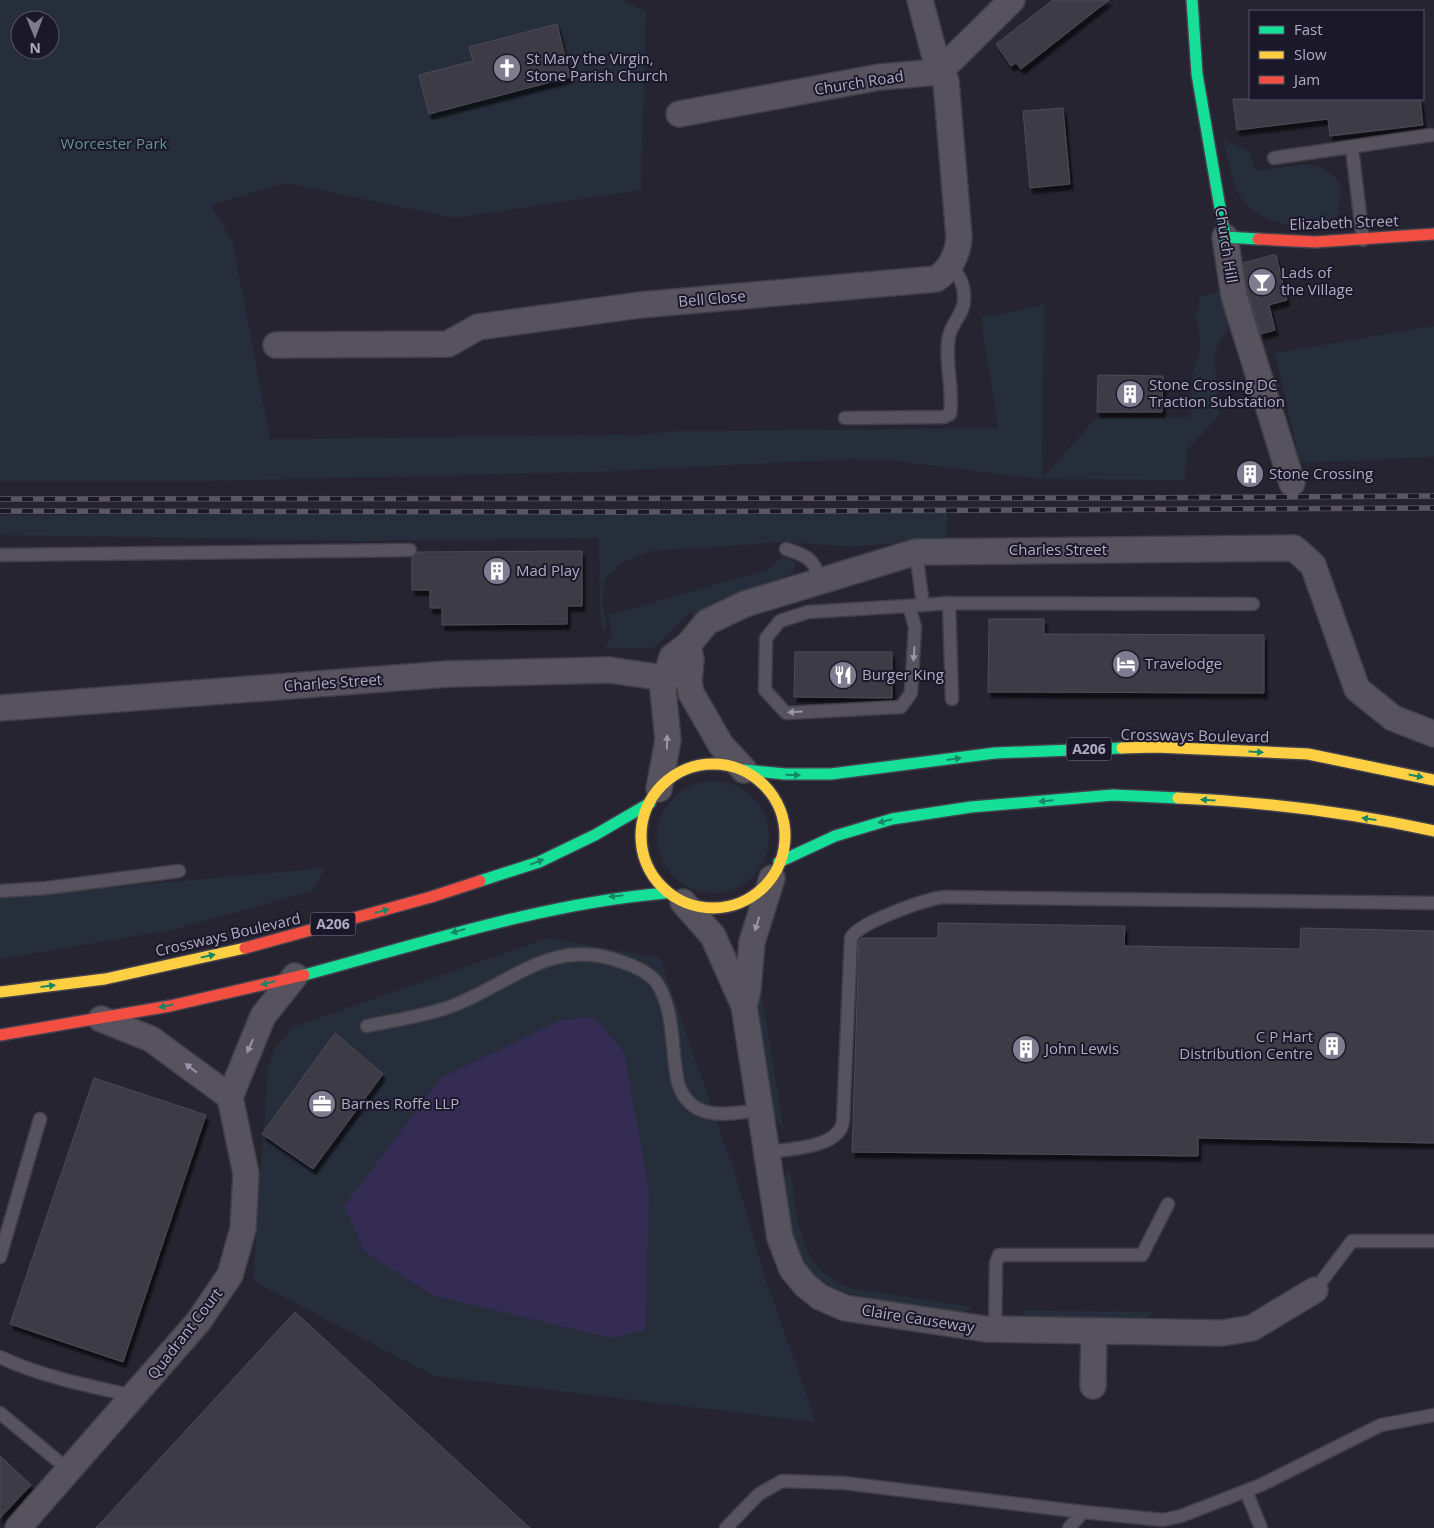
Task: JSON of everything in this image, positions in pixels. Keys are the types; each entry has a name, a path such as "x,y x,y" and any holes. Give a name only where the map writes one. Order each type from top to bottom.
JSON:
{"main road":[{"name":"Church Hill","path":"1192,0 1197,74 1225,237"},
{"name":"Elizabeth Street","path":"1225,237 1315,242 1434,234"},
{"name":"Crossways Boulevard","path":"744,770 786,774 840,774 995,753 1156,748 1308,754 1434,780"},
{"path":"674,898 647,866 642,852 642,824 655,796 674,775 696,765 721,765 744,770 764,785 776,799 781,808 784,840 776,870"},
{"path":"0,1035 101,1019 214,996 295,976 519,914 601,898 674,898 706,908 734,906 752,899 776,870 835,836 892,819 971,807 1114,795 1258,802 1399,823 1434,831"},
{"name":"Crossways Boulevard","path":"0,992 104,979 254,946 431,897 539,862 595,835 655,796"}],"street":[{"path":"920,0 939,72 946,81 959,226 959,244 951,264"},
{"path":"939,72 1012,0"},
{"name":"Church Road","path":"679,114 880,77 939,72"},
{"name":"Church Hill","path":"1225,237 1234,296 1292,483"},
{"name":"Bell Close","path":"276,345 448,344 478,328 640,305 924,282 938,278 951,264"},
{"name":"Charles Street","path":"655,796 668,743 662,695 665,678 672,657 688,645 700,628 722,613 821,580 916,552 1294,548 1313,566 1357,689 1393,718 1434,734"},
{"path":"688,645 691,660 689,681 691,693 721,745 744,770"},
{"name":"Charles Street","path":"0,708 448,674 602,670 626,671 665,678"},
{"name":"Claire Causeway","path":"744,1006 748,989 752,942 776,870"},
{"name":"Claire Causeway","path":"674,898 713,936 744,1006 782,1246 792,1269 812,1291 845,1308 944,1325 995,1330 1222,1333 1252,1328 1314,1290"},
{"path":"101,1019 151,1039 230,1097 263,1016 295,976"},
{"name":"Quadrant Court","path":"18,1528 70,1471 198,1322 230,1275 243,1229 246,1174 230,1097"},
{"path":"1093,1394 1094,1331"}],"lane":[{"path":"1274,158 1431,135"},
{"path":"1352,148 1363,240"},
{"path":"845,418 944,417 950,414 948,342 952,328 962,311 964,299 962,282 951,264"},
{"path":"786,549 802,554 813,562 821,580"},
{"path":"0,555 410,550"},
{"path":"916,552 923,605"},
{"path":"949,603 952,699"},
{"path":"909,606 916,628 911,692 901,707 786,713 766,690 766,638 780,622 808,612 949,603 1253,604"},
{"path":"0,892 47,888 179,871"},
{"path":"767,1152 822,1143 831,1140 840,1133 843,1121 850,938 855,932 866,925 931,899 944,897 1027,897 1434,903"},
{"path":"367,1026 450,1007 496,987 549,959 579,953 600,954 633,966 656,981 666,1001 680,1091 692,1105 705,1113 716,1114 760,1110"},
{"path":"0,1257 40,1119"},
{"path":"995,1330 996,1262 998,1255 1142,1255 1168,1204"},
{"path":"1314,1290 1352,1240 1434,1241"},
{"path":"0,1357 14,1364 57,1377 134,1396"},
{"path":"0,1413 70,1471"},
{"path":"726,1528 759,1494 782,1480 844,1483 1163,1520 1187,1514 1246,1491 1381,1426 1434,1415"},
{"path":"1246,1491 1261,1528"},
{"path":"1069,1528 1083,1512"}],"green space":[{"name":"Worcester Park","path":"0,0 621,0 646,11 641,190 455,218 286,183 211,205 233,243 270,439 633,436 674,431 998,428 981,318 1044,305 1042,479 1096,418 1191,417 1192,375 1201,347 1196,315 1201,296 1225,291 1233,325 1225,332 1214,353 1219,416 1187,450 1185,480 1041,479 887,460 851,459 595,472 208,481 0,481"},
{"path":"1223,140 1249,151 1255,170 1311,165 1331,174 1340,184 1339,215 1328,225 1304,226 1267,219 1257,213 1247,206 1237,190"},
{"path":"1434,326 1434,457 1300,463 1275,353"},
{"path":"947,512 947,538 853,547 786,542 652,551 622,563 608,575 604,582 603,608 607,629 603,630 600,610 599,538 359,541 0,535 0,515"},
{"path":"782,557 793,561 796,565 793,572 783,578 709,606 694,616 690,612 657,645 651,648 605,648 614,634 610,629 609,615 767,570"},
{"path":"713,781 724,782 734,786 752,798 764,816 768,826 768,848 764,858 752,876 734,888 724,892 713,893 702,892 692,888 674,876 662,858 658,848 657,837 658,826 662,816 674,798 692,786 702,782"},
{"path":"325,868 313,891 171,930 0,959 0,897"},
{"path":"548,938 660,958 735,1174 765,1277 816,1422 434,1376 253,1281 268,1067 275,1048 293,1027"},
{"path":"766,945 761,979 762,997 784,1130 775,1118 757,1004 762,947"},
{"path":"788,1169 792,1179 796,1214 804,1243 810,1255 827,1276 840,1284 855,1289 971,1307 971,1309 964,1313 948,1313 897,1304 844,1291 829,1285 817,1277 807,1267 794,1238 785,1186"},
{"path":"1021,1310 1153,1312 1147,1317 1136,1320 1026,1317"}],"shaded area":[{"path":"594,1017 624,1052 649,1190 645,1330 611,1338 432,1295 365,1252 344,1206 441,1078 561,1020"}],"building":[{"path":"1053,0 1109,0 1021,69 1016,63 1011,66 996,44"},
{"name":"St Mary the Virgin, Stone Parish Church","path":"557,24 570,77 429,114 419,75 473,61 469,47"},
{"path":"1233,99 1420,100 1423,125 1330,136 1328,119 1237,130"},
{"path":"1063,108 1070,184 1030,188 1023,111"},
{"name":"Lads of the Village","path":"1276,255 1287,300 1269,305 1275,330 1261,334 1248,293 1243,263"},
{"name":"Stone Crossing DC Traction Substation","path":"1098,375 1163,376 1162,412 1097,412"},
{"name":"Mad Play","path":"582,551 582,606 567,606 567,624 442,625 442,608 430,608 430,590 412,590 412,558 418,552"},
{"name":"Travelodge","path":"989,619 1044,619 1044,634 1264,635 1264,693 988,692"},
{"name":"Burger King","path":"795,652 892,652 892,698 794,697"},
{"name":"John Lewis","path":"938,923 1125,926 1124,946 1300,949 1301,928 1434,931 1434,1143 1198,1138 1198,1156 852,1152 859,941 862,938 938,938"},
{"name":"Barnes Roffe LLP","path":"335,1033 383,1074 313,1169 262,1134"},
{"path":"94,1078 206,1115 123,1362 10,1324"},
{"path":"295,1312 530,1528 96,1528"},
{"path":"0,1456 31,1485 0,1518"}],"railway":[{"path":"0,499 1434,496"},
{"path":"0,511 623,512 1434,508"}],"traffic: fast":[{"path":"1192,0 1197,74 1225,237 1258,239"},
{"path":"744,770 785,774 831,774 995,753 1122,748"},
{"path":"779,862 835,836 892,819 971,807 1113,795 1178,798"},
{"path":"480,881 539,862 595,835 650,803"},
{"path":"304,975 528,915 619,898 665,893"}],"traffic: slow":[{"path":"1122,748 1156,747 1308,754 1434,780"},
{"path":"713,764 741,769 764,785 780,808 785,836 780,864 764,887 741,903 713,908 685,903 662,887 646,864 641,836 646,808 662,785 685,769 713,764"},
{"path":"1178,798 1307,809 1371,818 1434,831"},
{"path":"0,992 105,979 245,948"}],"traffic: jam":[{"path":"1258,239 1315,242 1434,234"},
{"path":"245,948 431,897 480,881"},
{"path":"0,1035 170,1006 304,975"}],"place":[{"name":"St Mary the Virgin, Stone Parish Church","path":"507,68"},
{"name":"Lads of the Village","path":"1262,282"},
{"name":"Stone Crossing DC Traction Substation","path":"1130,394"},
{"name":"Stone Crossing","path":"1250,474"},
{"name":"Mad Play","path":"497,571"},
{"name":"Travelodge","path":"1126,664"},
{"name":"Burger King","path":"843,675"},
{"name":"C P Hart Distribution Centre","path":"1332,1046"},
{"name":"John Lewis","path":"1026,1049"},
{"name":"Barnes Roffe LLP","path":"322,1104"}]}
